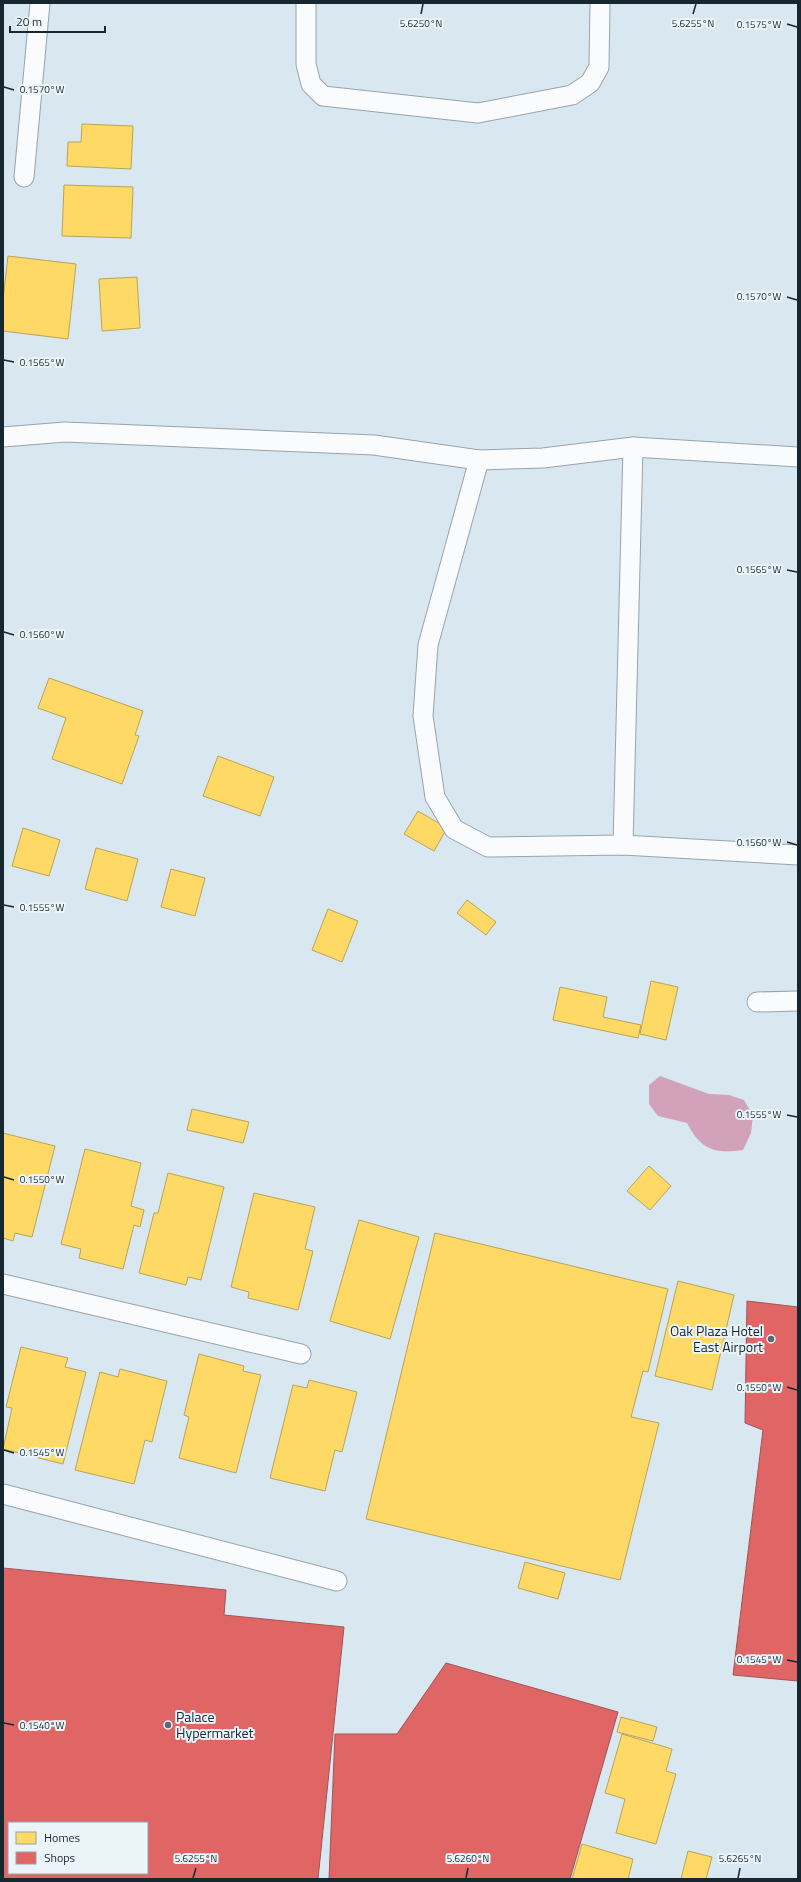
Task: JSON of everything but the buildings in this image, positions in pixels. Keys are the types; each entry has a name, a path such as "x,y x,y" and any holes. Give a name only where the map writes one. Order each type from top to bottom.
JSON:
{"lane":[{"path":"24,177 40,3"},
{"path":"306,3 306,64 311,84 323,96 478,113 572,95 590,83 599,67 600,3"},
{"path":"3,437 65,432 374,445 479,460 543,458 633,447 798,457"},
{"path":"623,845 633,447"},
{"path":"479,460 428,645 423,716 435,797 454,829 488,847 623,845 798,855"},
{"path":"757,1002 798,1000"},
{"path":"3,1284 301,1354"},
{"path":"3,1494 337,1581"}],"shaded area":[{"path":"660,1076 709,1094 729,1095 744,1100 753,1116 751,1133 743,1150 724,1151 710,1148 698,1139 687,1123 658,1116 649,1104 649,1085"}],"place":[{"name":"Oak Plaza Hotel East Airport","path":"771,1339"},
{"name":"Palace Hypermarket","path":"168,1725"}]}
